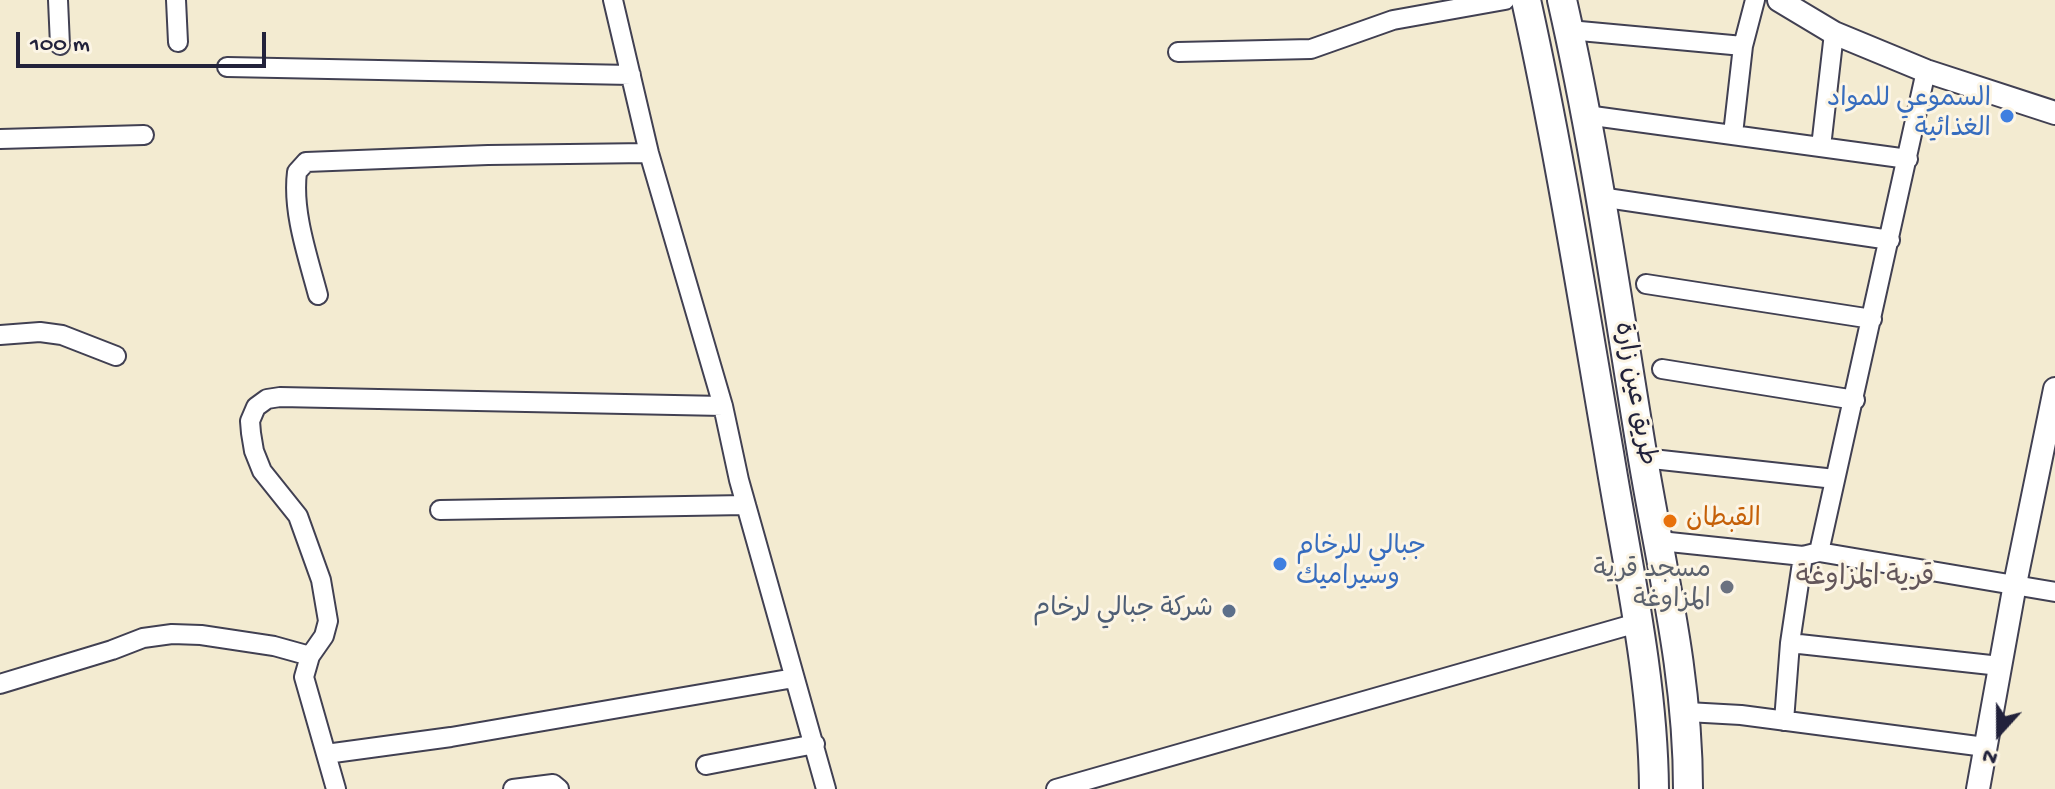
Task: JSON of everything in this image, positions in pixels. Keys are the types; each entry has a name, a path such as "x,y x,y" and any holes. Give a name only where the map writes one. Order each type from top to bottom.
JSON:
{"main road":[{"name":"طريق عين زارة","path":"1526,0 1592,355 1637,623 1649,711 1654,789"},
{"name":"طريق عين زارة","path":"1562,0 1586,115 1643,458 1674,620 1687,712 1688,789"}],"street":[{"path":"58,0 60,45"},
{"path":"176,0 178,42"},
{"path":"613,0 649,153 723,406 746,505 826,789"},
{"path":"1178,52 1311,49 1393,20 1505,0"},
{"path":"1733,134 1743,46 1755,0"},
{"path":"1779,0 1834,33 1926,71 2055,113"},
{"path":"1569,30 1743,46"},
{"path":"1821,147 1834,33"},
{"path":"227,67 631,75"},
{"path":"1784,721 1790,643 1811,554 1835,479 1855,400 1926,71"},
{"path":"1586,115 1908,159"},
{"path":"0,139 144,135"},
{"path":"318,295 306,253 298,202 297,172 306,162 472,155 649,153"},
{"path":"1600,197 1890,240"},
{"path":"1646,284 1872,319"},
{"path":"0,335 40,332 62,335 116,356"},
{"path":"1662,369 1855,400"},
{"path":"1978,789 2015,584 2055,389"},
{"path":"336,789 304,677 310,656 324,636 328,610 311,546 298,516 262,471 254,451 250,421 256,407 267,399 296,398 723,406"},
{"path":"1643,458 1835,479"},
{"path":"440,510 746,505"},
{"path":"1660,541 1811,554 2055,592"},
{"path":"1056,789 1637,623"},
{"path":"0,684 143,638 172,634 274,646 310,656"},
{"path":"1790,643 2000,666"},
{"path":"326,754 451,737 794,678"},
{"path":"1687,712 1741,715 1985,747"},
{"path":"706,765 815,744"},
{"path":"513,789 553,784 559,789"}],"place":[{"name":"السموعي للمواد الغذائية","path":"2007,116"},
{"name":"القبطان","path":"1670,521"},
{"name":"جبالي للرخام وسيراميك","path":"1280,564"},
{"name":"مسجد قرية المزاوغة","path":"1727,587"},
{"name":"شركة جبالي لرخام","path":"1229,611"}],"district":[{"name":"قرية المزاوغة","path":"1865,580"}]}
